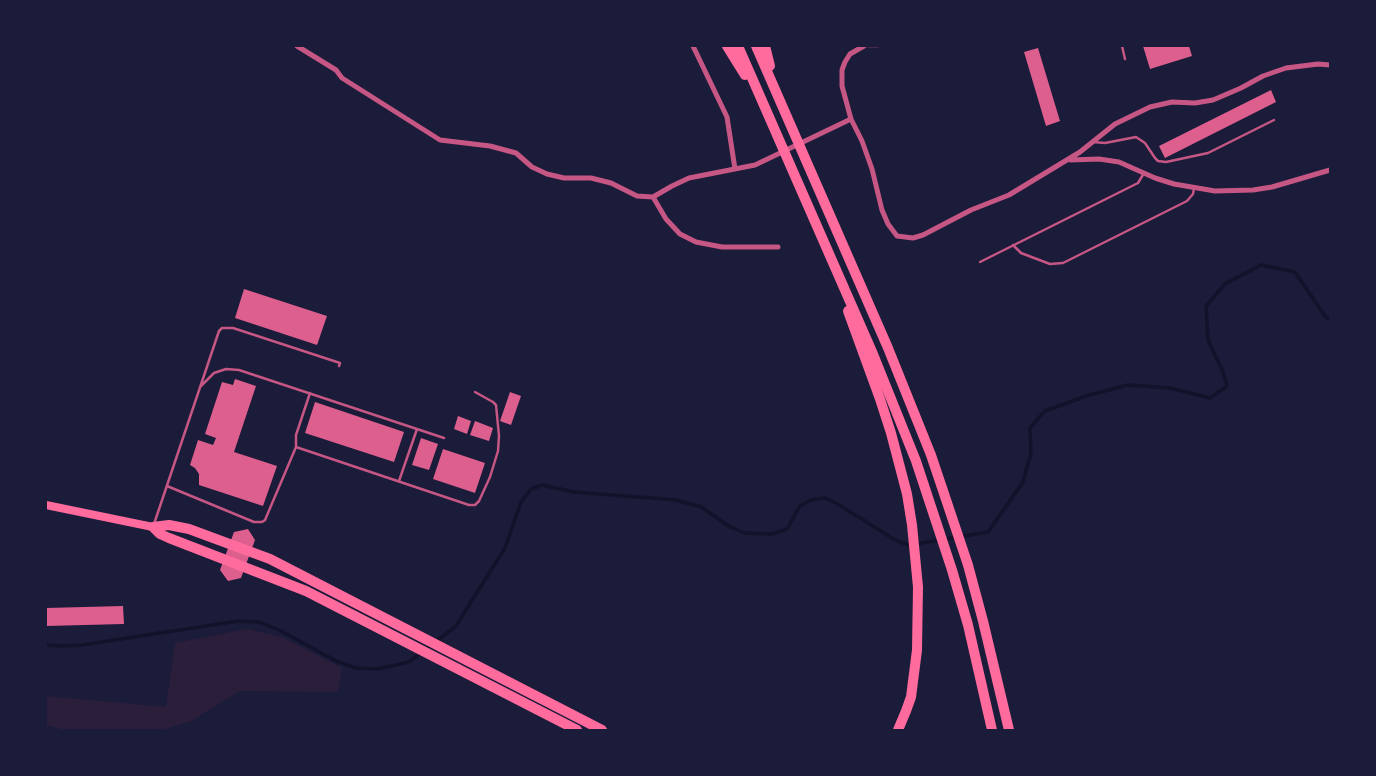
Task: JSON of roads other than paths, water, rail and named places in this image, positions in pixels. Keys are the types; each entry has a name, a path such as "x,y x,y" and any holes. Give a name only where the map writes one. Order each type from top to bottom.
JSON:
{"highway":[{"path":"727,46 763,103"},
{"path":"738,46 804,196 935,515 952,570 992,730"},
{"path":"756,46 907,394 950,510 968,565 1009,730"},
{"path":"765,46 778,97"},
{"path":"888,403 912,525 918,587 918,634 911,697 898,730"},
{"path":"153,527 169,525 189,529 270,559 602,730"},
{"path":"153,527 169,538 306,591 578,730"}],"main road":[{"path":"46,505 153,527"}],"street":[{"path":"297,46 440,140 490,146 516,153 532,167 547,174 564,178 592,178 611,183 637,196 653,197 689,178 755,165 852,119"},
{"path":"693,46 724,110 735,169"},
{"path":"866,46 850,54 845,62 842,86 888,224 893,233 913,238 1009,195 1093,142 1115,124 1150,107 1172,102 1195,103 1213,100 1286,68 1331,65"},
{"path":"1066,160 1099,159 1119,162 1164,181 1215,191 1253,190 1291,183 1331,170"},
{"path":"653,197 666,219 680,233 696,242 722,247 779,247"}],"lane":[{"path":"866,46 878,46"},
{"path":"1122,46 1125,59"},
{"path":"1093,142 1105,143 1136,137 1158,161 1166,162 1208,153 1273,120"},
{"path":"980,262 1138,183 1144,173"},
{"path":"1013,245 1021,253 1050,264 1063,263 1186,201 1193,194 1194,188"},
{"path":"153,527 216,335 222,328 233,328 340,363 339,366"},
{"path":"197,393 209,377 220,371 233,369 444,438"},
{"path":"296,447 475,505 491,477 499,436 496,405 475,392"},
{"path":"167,486 254,522 262,522 267,517 296,447 296,435 310,393"},
{"path":"399,481 417,429"}],"waterway":[{"path":"46,645 82,645 238,621 259,622 336,661 356,668 378,669 409,662 456,626 505,548 521,502 531,489 542,485 574,492 676,500 701,507 730,527 745,533 772,534 787,529 800,506 811,500 825,498 897,541 909,545 988,532 1023,482 1031,453 1030,428 1045,411 1089,395 1128,385 1170,388 1210,398 1227,386 1208,340 1206,306 1225,284 1261,265 1295,272 1330,320"}]}
